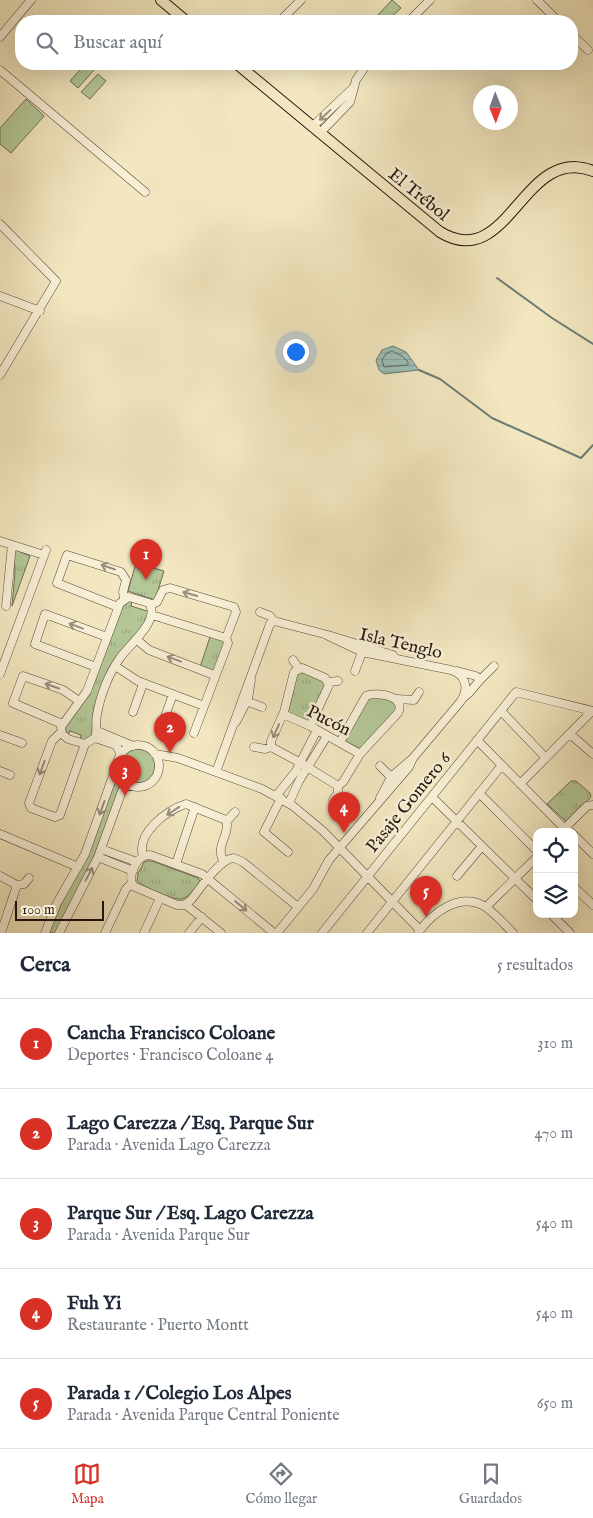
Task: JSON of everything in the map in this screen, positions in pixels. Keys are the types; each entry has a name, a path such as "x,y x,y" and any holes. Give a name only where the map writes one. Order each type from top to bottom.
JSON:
{"main road":[{"path":"161,0 179,15"},
{"name":"El Trébol","path":"245,70 440,232 458,240 477,239 492,232 544,178 555,171 577,167 593,171"}],"street":[{"path":"18,15 31,0"},
{"path":"286,15 301,0"},
{"path":"415,15 430,0"},
{"path":"537,0 552,15"},
{"path":"0,36 15,19"},
{"path":"578,41 588,50"},
{"path":"0,70 145,192"},
{"path":"316,130 348,106 353,88 362,70"},
{"path":"0,224 56,282 0,375"},
{"path":"0,296 40,311"},
{"path":"0,541 45,552 0,674"},
{"path":"6,606 12,545"},
{"path":"118,607 57,583 67,556 121,572 126,580 123,592 124,598 118,607 86,691 50,746 29,806 55,816 60,815 85,744 96,735 97,712 115,666 152,615 151,606 145,601 130,597 124,598"},
{"path":"151,606 157,602 163,590 170,588 236,609 229,637 226,638"},
{"path":"216,772 272,623 270,616 260,612"},
{"path":"96,667 35,644 45,614 107,637"},
{"path":"152,615 226,638"},
{"name":"Isla Tenglo","path":"272,623 324,634 363,649 455,671 462,676 465,682 463,698"},
{"path":"194,733 228,643 226,638"},
{"path":"136,639 149,650 214,676"},
{"path":"355,671 363,649"},
{"path":"292,660 299,668"},
{"path":"115,666 143,684 204,706"},
{"path":"101,849 140,859 150,855 202,874 276,933 313,889 329,860 379,800 393,780 463,698 470,693 494,666"},
{"path":"271,747 271,741 283,714 294,672 299,668 305,668 323,677 328,682 328,690 310,726"},
{"path":"455,671 476,676 480,680"},
{"path":"79,701 63,690 23,676 13,703 62,728 66,738 85,744"},
{"path":"328,682 338,682"},
{"path":"133,712 143,684"},
{"name":"Pasaje Gomero 6","path":"322,933 518,691 593,711"},
{"path":"338,786 343,782 360,754 399,710 408,701 416,698 419,692"},
{"path":"163,722 173,694"},
{"path":"340,742 363,694 408,701"},
{"path":"397,699 399,710"},
{"path":"244,701 262,707"},
{"path":"500,711 546,758"},
{"path":"520,784 593,711"},
{"name":"Pucón","path":"283,714 310,726 360,754"},
{"path":"289,803 317,730"},
{"path":"570,734 593,754"},
{"path":"0,735 22,743"},
{"path":"96,735 133,746 146,747 155,754 216,772 289,803 309,818 340,848 393,901 419,931 441,910 454,904 471,902 486,907 513,933"},
{"path":"96,735 116,745 120,775 129,784 139,786 149,783 155,778 159,768 165,762 184,761"},
{"path":"288,852 264,832 278,797 327,736"},
{"path":"478,740 563,828"},
{"path":"45,933 58,903 78,867 119,758 133,746"},
{"path":"254,746 265,749 271,747 338,786"},
{"path":"155,754 159,768"},
{"path":"367,933 502,765"},
{"path":"380,766 393,780"},
{"path":"0,771 10,775"},
{"path":"60,933 98,857 121,794 129,784"},
{"path":"333,800 338,794 338,786"},
{"path":"479,793 533,847"},
{"path":"432,796 533,896"},
{"path":"105,933 126,889 132,883 134,871 153,823 183,805 195,807 225,818 227,821"},
{"path":"569,828 587,806 593,805"},
{"path":"176,864 195,807"},
{"path":"223,861 220,848 227,821 235,812"},
{"path":"0,834 78,867"},
{"path":"578,839 593,854"},
{"path":"457,876 482,846"},
{"path":"98,857 134,871"},
{"path":"186,905 223,861 231,858 241,861 298,907"},
{"path":"486,907 533,861"},
{"path":"0,876 17,886 24,884 29,878"},
{"path":"132,883 136,888 177,905 186,905 221,933"},
{"path":"1,933 3,918 10,908 17,886"},
{"path":"578,891 593,906"},
{"path":"144,933 160,898"},
{"path":"189,933 202,917"},
{"path":"555,918 570,933"}],"green space":[{"path":"392,0 401,8 393,15 378,15"},
{"path":"80,70 94,70 78,88 70,81"},
{"path":"98,74 106,81 90,99 81,92"},
{"path":"26,99 44,116 11,153 0,144 0,128"},
{"path":"14,549 30,556 12,606 15,573"},
{"path":"136,563 164,571 155,600 128,591"},
{"path":"125,601 132,601 131,606 150,612 143,625 112,664 93,713 92,737 86,741 80,740 81,735 70,731 68,735 65,733 65,726 91,691"},
{"path":"213,636 226,640 214,672 200,667 210,637"},
{"path":"300,671 323,680 326,684 309,722 288,713 297,674"},
{"path":"368,696 395,700 397,709 360,749 345,741"},
{"path":"138,749 145,750 150,754 154,759 154,773 150,778 145,782 138,783 131,782 126,778 122,773 121,766 122,759 126,754 131,750"},
{"path":"115,780 120,786 104,832 56,933 49,933 62,902 88,854"},
{"path":"571,781 576,781 590,793 591,797 567,822 547,804"},
{"path":"145,861 152,861 198,878 200,881 185,898 178,899 166,896 145,887 137,881 138,873"}],"water":[{"path":"393,346 406,352 419,370 384,374 379,370 376,360 382,350"}],"waterway":[{"path":"497,278 552,318 593,344"},
{"path":"419,370 440,379 492,418 581,458 593,445"}],"place":[{"name":"Cancha Francisco Coloane","path":"146,580"},
{"name":"Lago Carezza / Esq. Parque Sur","path":"170,753"},
{"name":"Parque Sur / Esq. Lago Carezza","path":"125,796"},
{"name":"Fuh Yi","path":"344,833"},
{"name":"Parada 1 / Colegio Los Alpes","path":"426,917"}]}
